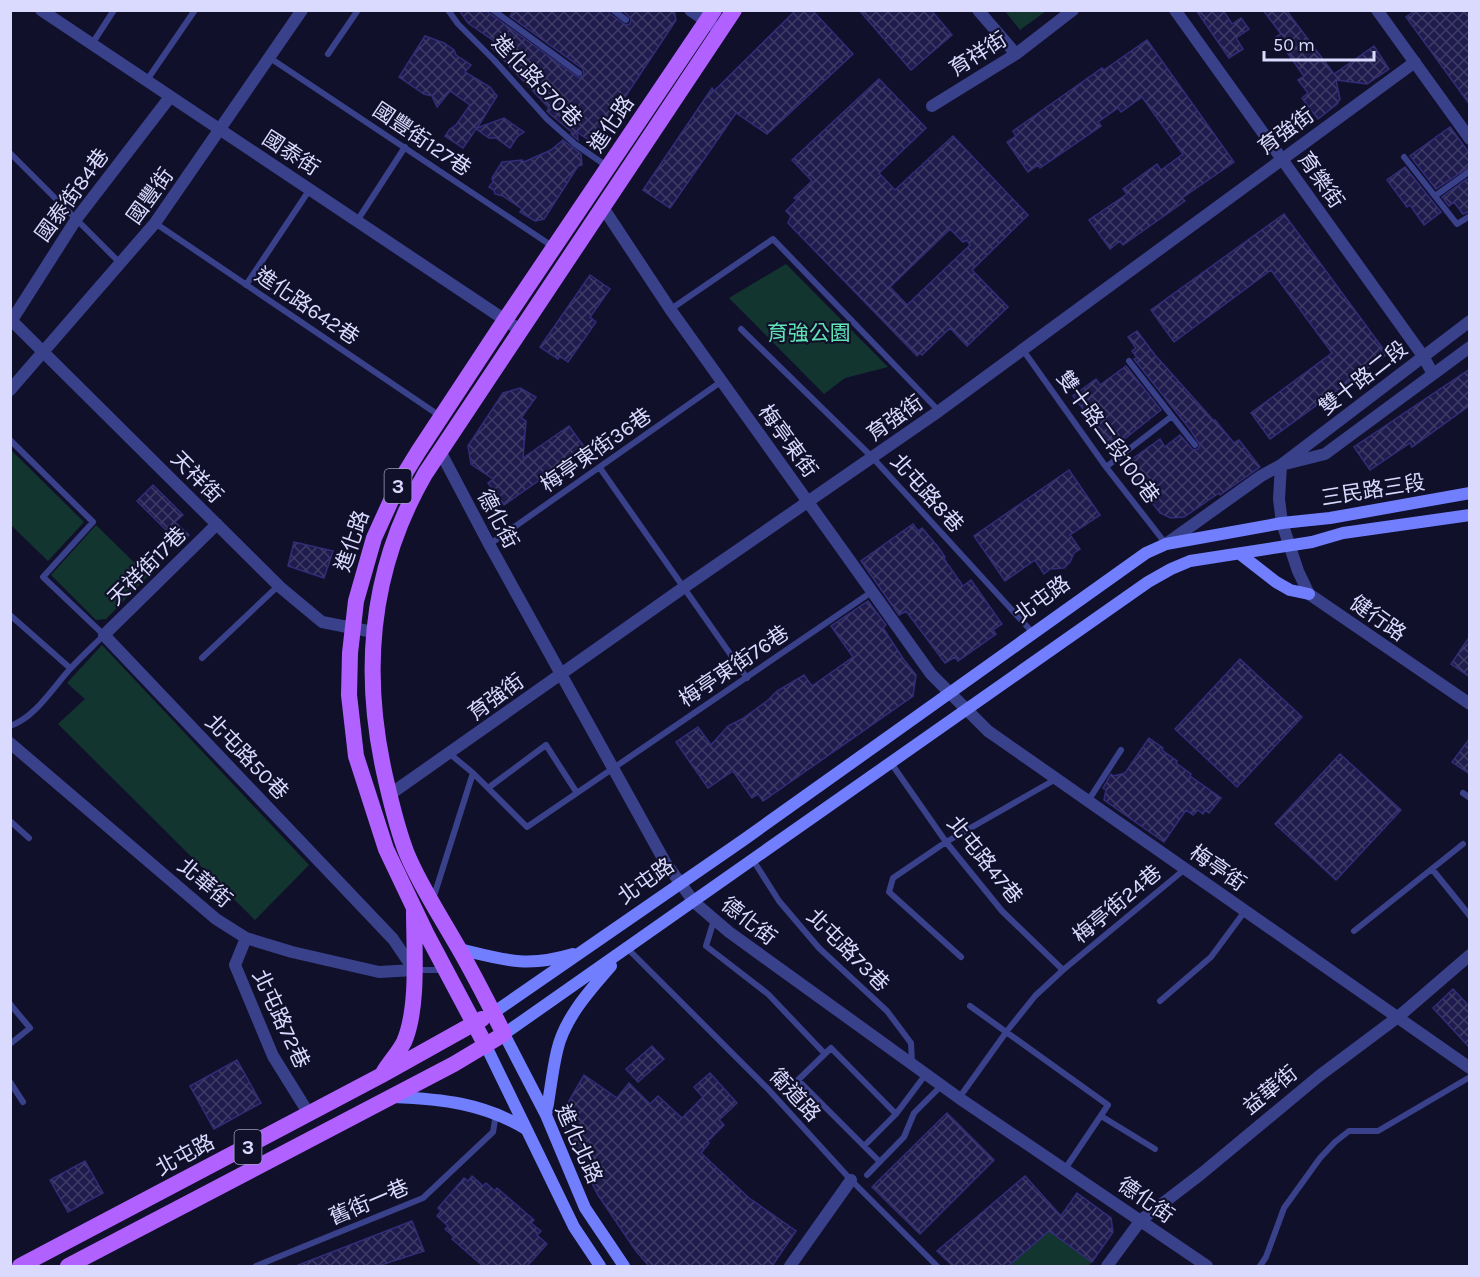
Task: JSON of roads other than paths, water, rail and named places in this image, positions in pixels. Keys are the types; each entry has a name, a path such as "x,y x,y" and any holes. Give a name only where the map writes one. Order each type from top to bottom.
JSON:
{"main road":[{"name":"進化路","path":"486,1046 386,849 356,756 350,695 350,653 356,601 374,538 399,483 440,416 609,167 714,21 734,10"},
{"name":"進化路","path":"504,1034 407,855 389,795 375,724 371,676 373,632 388,553 412,497 440,451 602,206 714,21"},
{"name":"三民路三段","path":"1282,523 1330,518 1470,494"},
{"name":"三民路三段","path":"1289,544 1312,542 1343,533 1470,515"},
{"name":"北屯路","path":"20,1266 309,1114 493,1013 586,950 1146,553 1166,544 1282,523"},
{"name":"北屯路","path":"68,1266 486,1046 1148,582 1190,561 1289,544"},
{"path":"1240,554 1276,582 1290,590 1309,594"},
{"path":"380,1076 404,1042 411,1022 414,907"},
{"path":"546,1115 557,1051 567,1022 596,983 627,948"},
{"path":"459,949 529,963 550,961 586,950"},
{"name":"進化北路","path":"504,1034 546,1115 585,1208 624,1266"},
{"name":"進化北路","path":"486,1046 574,1227 600,1266"},
{"path":"390,1097 448,1100 511,1119 527,1129"}],"street":[{"name":"國泰街","path":"41,10 520,330"},
{"name":"國豐街","path":"10,390 155,224 302,10"},
{"path":"690,10 714,21"},
{"path":"978,10 1016,54"},
{"name":"育祥街","path":"932,106 1016,54 1072,10"},
{"name":"育樂街","path":"1175,10 1423,356 1433,374"},
{"path":"1377,10 1470,139"},
{"name":"育強街","path":"389,795 939,411 1415,62"},
{"name":"國泰街84巷","path":"11,320 77,218 170,97"},
{"name":"梅亭東街","path":"602,206 670,309 931,674 950,693"},
{"name":"天祥街","path":"11,320 278,586 322,622 373,632"},
{"name":"雙十路二段","path":"1166,544 1261,476 1281,465 1470,321"},
{"name":"雙十路二段","path":"1281,465 1325,454 1470,347"},
{"name":"德化街","path":"440,451 665,862 694,902 729,932 959,1098 1207,1266"},
{"path":"1281,465 1279,499 1282,523 1309,594"},
{"name":"天祥街17巷","path":"104,635 217,524"},
{"name":"健行路","path":"1309,594 1470,704"},
{"name":"北屯路50巷","path":"104,635 393,939 414,970"},
{"name":"梅亭街","path":"950,693 988,731 1470,1068"},
{"name":"北華街","path":"10,743 216,919 246,938 292,952 379,972 414,970"},
{"name":"北屯路72巷","path":"246,938 235,965 273,1056 309,1114"},
{"name":"益華街","path":"1107,1266 1141,1220 1319,1076 1398,1017 1470,956"},
{"path":"790,1266 851,1180"}],"lane":[{"path":"92,44 114,10"},
{"path":"146,81 195,10"},
{"path":"328,54 358,10"},
{"name":"進化路570巷","path":"448,10 458,24 547,119 575,144 609,167"},
{"path":"493,10 502,13 579,73"},
{"path":"613,10 626,20"},
{"name":"國豐街127巷","path":"270,58 555,248"},
{"path":"357,221 405,147"},
{"path":"10,153 77,218 121,265"},
{"path":"1404,157 1457,224 1470,216"},
{"path":"1435,195 1470,171"},
{"path":"246,285 310,189"},
{"name":"進化路642巷","path":"155,224 440,416"},
{"path":"670,309 773,239 939,411"},
{"name":"北屯路8巷","path":"741,329 872,457 1033,633"},
{"name":"雙十路二段100巷","path":"1023,350 1107,467 1166,544"},
{"path":"1129,361 1194,445"},
{"name":"梅亭東街36巷","path":"489,544 722,381"},
{"path":"1107,467 1172,416"},
{"name":"北屯路50巷","path":"10,440 93,522 44,577 104,635"},
{"path":"600,468 747,678"},
{"path":"202,658 278,586"},
{"name":"梅亭東街76巷","path":"488,788 528,827 873,591"},
{"path":"10,615 70,668"},
{"path":"10,726 18,723 38,705 70,668 104,635"},
{"path":"450,754 488,788 546,745 577,793"},
{"path":"1088,801 1121,750"},
{"name":"北屯路47巷","path":"891,763 946,842 1002,911 1063,970"},
{"path":"432,901 473,773"},
{"path":"961,957 889,892 893,878 946,842 1056,779"},
{"path":"1463,793 1470,798"},
{"path":"10,821 29,838"},
{"path":"1354,931 1463,844"},
{"name":"北屯路73巷","path":"753,860 779,901 819,948 887,1011 911,1043 912,1063"},
{"name":"梅亭街24巷","path":"959,1098 1035,996 1185,869"},
{"path":"1432,869 1470,916"},
{"path":"1160,1001 1211,957 1245,911"},
{"path":"714,919 706,946 768,994 825,1054"},
{"name":"衛道路","path":"627,948 768,1089 851,1180 937,1266"},
{"path":"414,970 447,970"},
{"path":"10,1004 30,1028 10,1044"},
{"path":"970,1006 1108,1105 1065,1169"},
{"path":"880,1162 798,1080 831,1048 896,1114"},
{"path":"864,1146 896,1114 926,1074"},
{"path":"1260,1266 1266,1257 1284,1208 1320,1158 1348,1131 1378,1131 1470,1077"},
{"path":"10,1082 23,1102"},
{"path":"867,1175 904,1137 914,1113 942,1085"},
{"name":"舊街一巷","path":"256,1266 423,1198 493,1132 496,1114"},
{"path":"1101,1116 1155,1149"}],"park label":[{"name":"育強公園","path":"809,333"}]}
